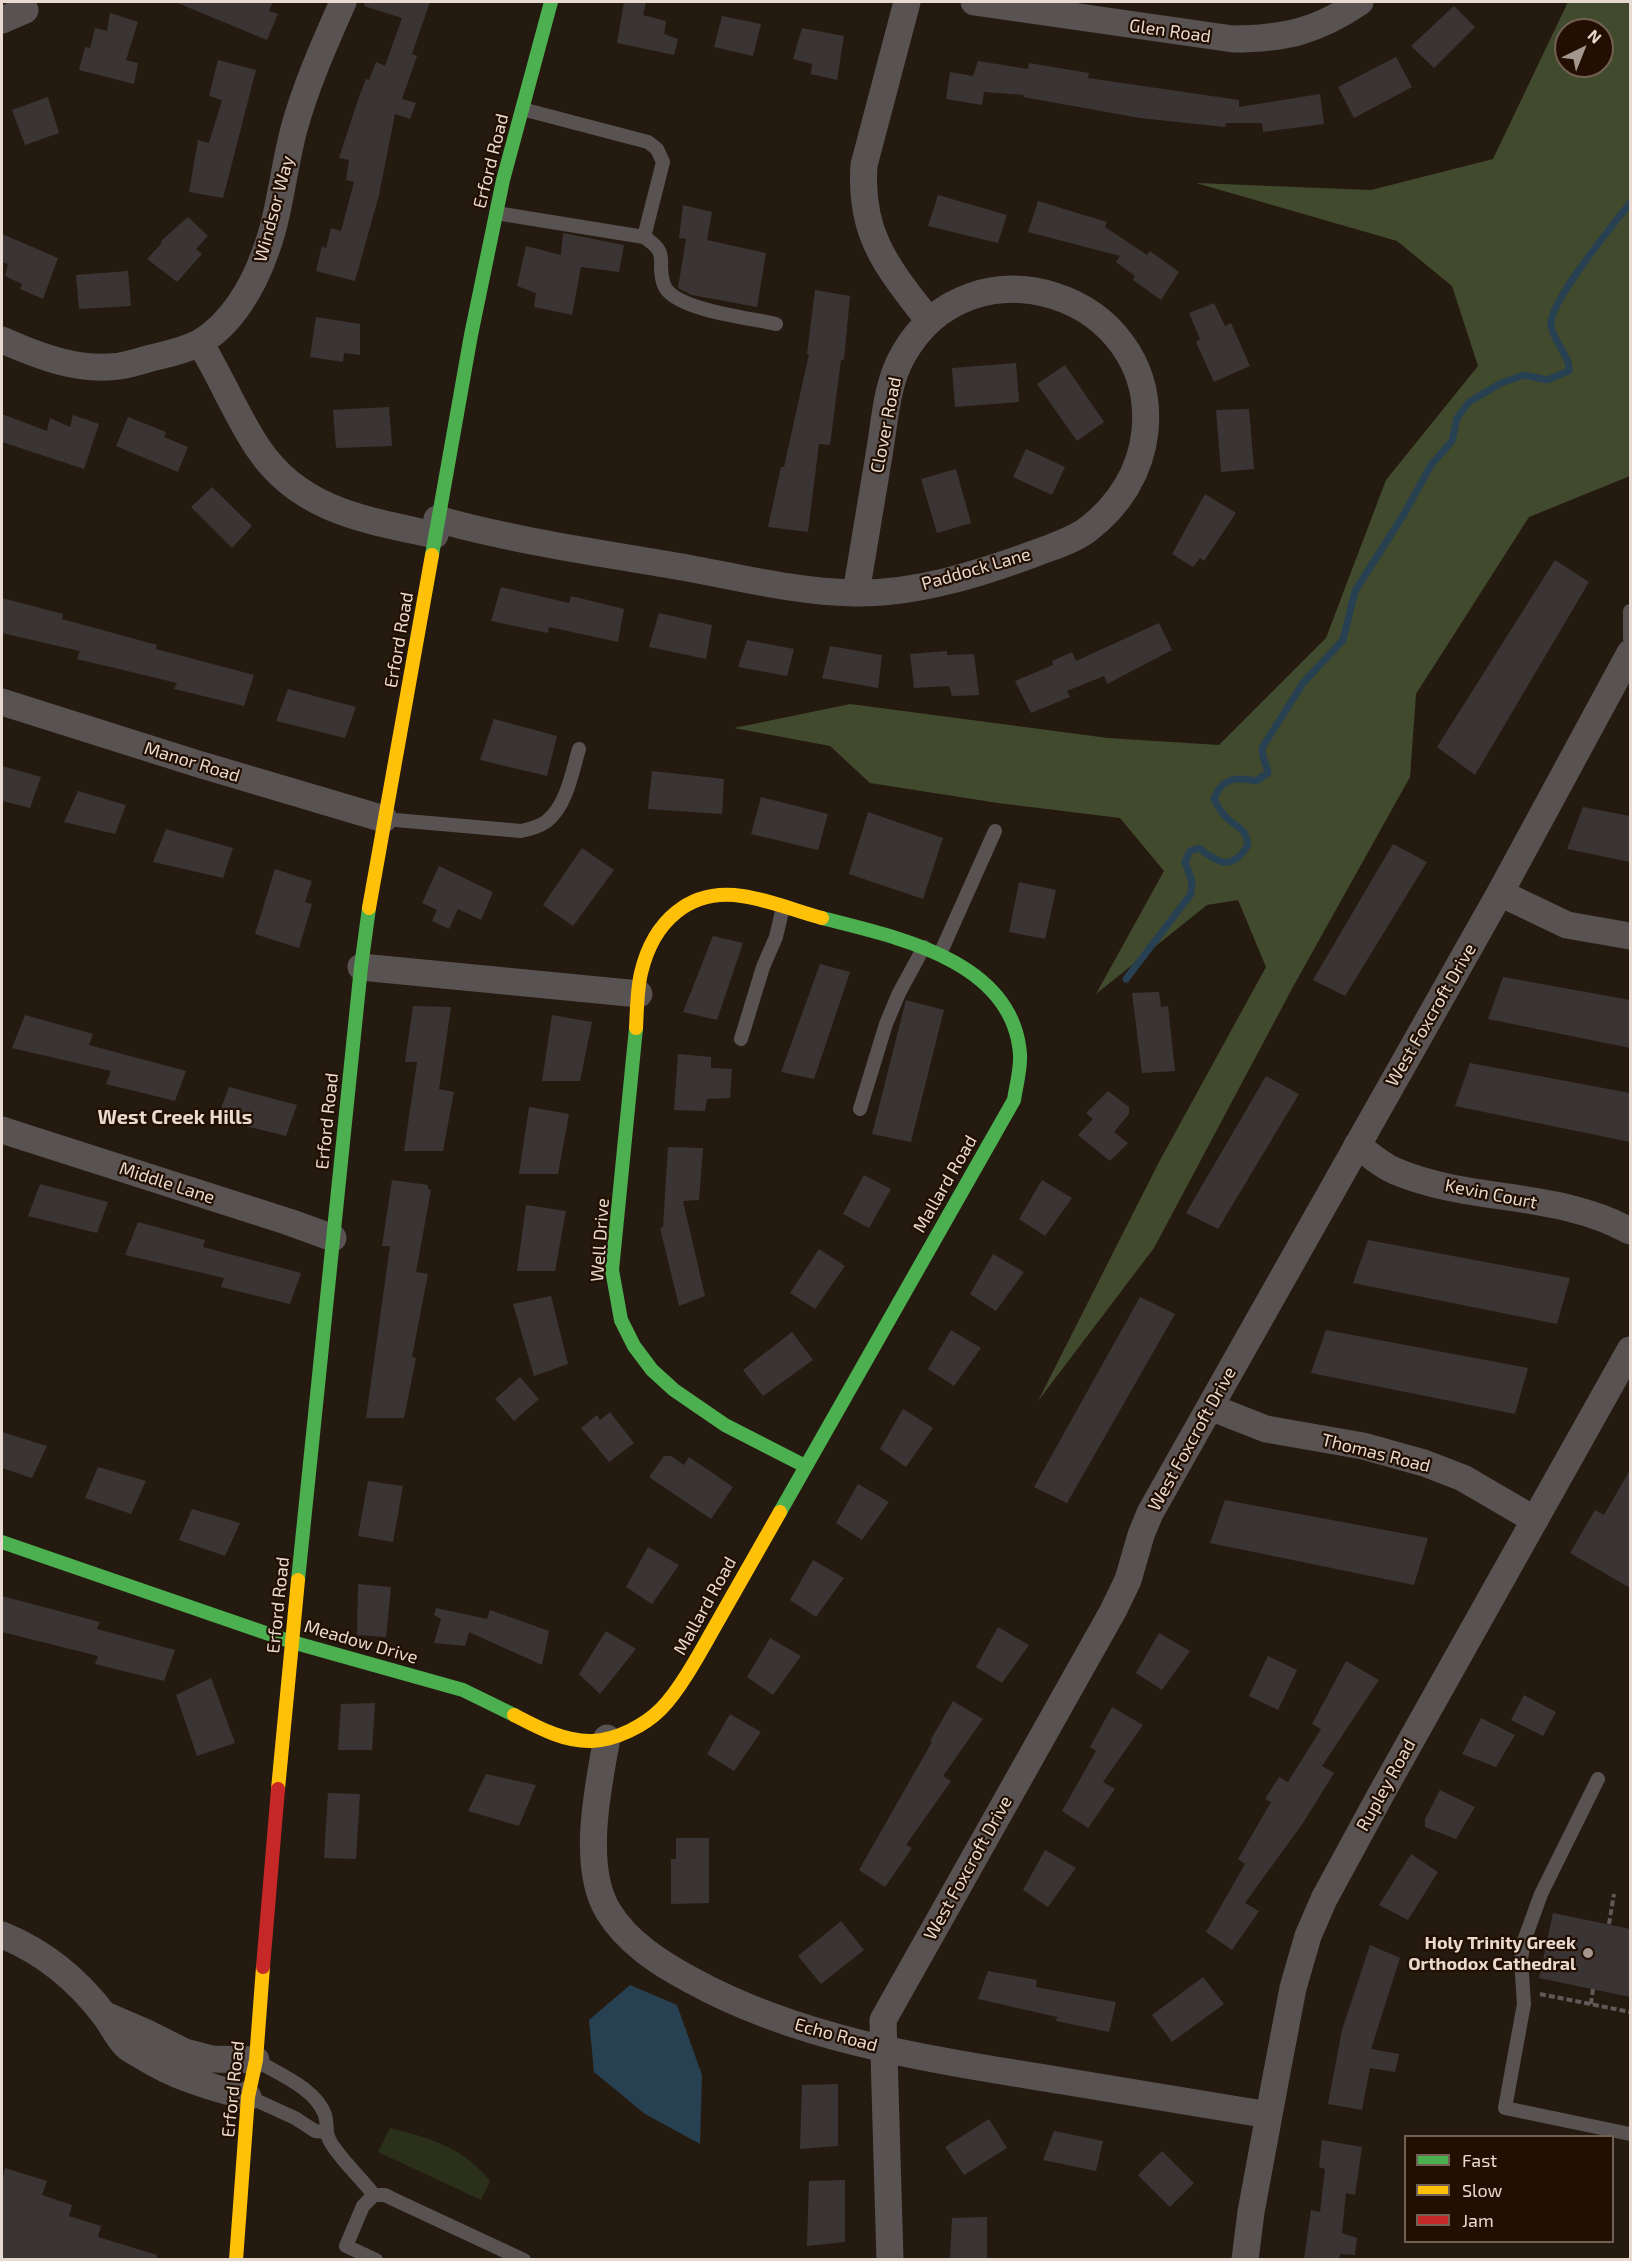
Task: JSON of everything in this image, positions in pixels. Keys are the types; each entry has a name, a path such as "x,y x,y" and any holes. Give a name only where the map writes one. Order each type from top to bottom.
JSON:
{"street":[{"name":"Windsor Way","path":"2,340 36,356 65,363 104,367 120,366 179,352 200,343 224,324 239,305 266,253 294,129 319,57 343,2"},
{"name":"Erford Road","path":"236,2259 248,2097 256,2060 270,1875 292,1642 361,967 384,819 416,653 471,335 496,213 552,2"},
{"path":"907,2 864,165 862,188 867,220 879,252 888,268 929,321"},
{"name":"Glen Road","path":"974,2 1233,39 1264,39 1291,35 1323,23 1360,2"},
{"name":"Paddock Lane","path":"200,343 258,447 272,465 307,496 333,509 359,518 548,543 805,589 856,593 945,581 1005,564 1068,541 1086,531 1120,497 1132,478 1142,451 1145,408 1136,370 1120,342 1106,326 1083,308 1057,295 1015,288 986,291 965,297 946,307 929,321"},
{"name":"Clover Road","path":"856,593 890,392 902,357 918,332 929,321"},
{"name":"West Foxcroft Drive","path":"890,2259 883,2020 1113,1611 1128,1580 1141,1534 1150,1513 1500,893 1630,653"},
{"name":"Manor Road","path":"2,702 384,819"},
{"path":"1500,893 1567,925 1630,936"},
{"name":"Mallard Road","path":"607,1738 633,1729 652,1717 663,1707 685,1678 1014,1100 1019,1083 1021,1060 1018,1034 1010,1012 1001,997 983,979 960,963 924,947 743,896 714,896 698,899 669,919 655,936 645,956 639,994"},
{"path":"361,967 639,994"},
{"name":"Well Drive","path":"639,994 612,1270 621,1319 634,1347 665,1383 724,1424 805,1466"},
{"name":"Middle Lane","path":"2,1130 333,1238"},
{"name":"Kevin Court","path":"1357,1145 1392,1170 1422,1181 1585,1212 1630,1231"},
{"name":"Rupley Road","path":"1245,2259 1251,2212 1293,1988 1308,1936 1324,1899 1381,1794 1630,1350"},
{"name":"Thomas Road","path":"1210,1407 1266,1429 1363,1446 1424,1464 1463,1478 1535,1520"},
{"name":"Meadow Drive","path":"2,1542 292,1642 463,1690 547,1732 591,1741 607,1738"},
{"name":"Echo Road","path":"607,1738 596,1821 594,1863 598,1888 608,1910 625,1933 667,1967 713,1992 766,2015 884,2048 1024,2075 1269,2115"},
{"path":"2,1935 44,1956 77,1983 105,2015 126,2046 162,2069 194,2082 248,2097"},
{"path":"105,2015 185,2052 212,2059 256,2060"}],"lane":[{"path":"522,109 648,142 657,149 663,162 644,237"},
{"path":"496,213 644,237 657,245 662,255 664,285 670,294 688,305 776,324"},
{"path":"1630,611 1630,638"},
{"path":"384,819 521,831 535,828 548,821 559,807 579,749"},
{"path":"940,954 995,831"},
{"path":"741,1040 762,967 776,937 783,907"},
{"path":"860,1109 886,1024 924,947"},
{"path":"1598,1779 1541,1894 1524,1941 1521,1959 1524,2004 1505,2108 1630,2134"},
{"path":"256,2060 313,2098 325,2116 325,2132 341,2156 374,2195"},
{"path":"248,2097 301,2121 315,2132 325,2132"},
{"path":"376,2259 346,2246 363,2206 374,2195 385,2195 524,2259"}],"path":[{"path":"1609,1924 1614,1894"},
{"path":"1591,2004 1593,1989"},
{"path":"1535,1993 1630,2012"}],"green space":[{"path":"1568,2 1630,2 1630,476 1529,517 1416,694 1410,777 1294,985 1154,1248 1038,1401 1159,1162 1266,967 1238,900 1207,905 1096,994 1164,871 1120,818 998,803 870,783 830,746 734,728 850,704 1108,738 1219,745 1326,638 1386,480 1478,366 1452,286 1397,241 1196,183 1371,190 1493,159 1554,31 1554,78 1614,78 1614,18 1560,18"},
{"path":"390,2128 432,2140 469,2160 490,2181 481,2200 378,2152"}],"water":[{"path":"630,1985 677,2005 702,2075 700,2144 645,2114 594,2072 589,2020"}],"building":[{"path":"175,2 273,2 269,11 278,14 267,40"},
{"path":"365,2 430,2 412,54 417,56 402,99 416,103 410,119 395,114 379,195 355,281 316,271 322,246 326,248 331,228 341,231 354,182 346,180 349,160 339,158 359,97 376,62 385,66 402,18 364,6"},
{"path":"624,2 646,2 643,15 666,21 664,34 678,39 674,55 617,43"},
{"path":"1454,6 1475,27 1434,68 1411,46"},
{"path":"110,13 138,22 126,60 138,63 134,84 79,70 85,47 90,48 95,28 107,31"},
{"path":"722,16 761,24 753,56 714,47"},
{"path":"802,28 844,36 837,80 811,74 812,64 793,59"},
{"path":"1396,57 1412,87 1354,118 1338,87"},
{"path":"218,60 256,70 223,198 189,192 198,140 209,143 222,100 209,96"},
{"path":"978,61 1028,69 1029,63 1089,73 1088,78 1239,100 1239,107 1320,94 1324,124 1263,132 1262,123 1226,123 1225,127 1140,118 1023,97 1024,95 984,92 982,105 946,99 950,72 973,76"},
{"path":"48,97 59,133 25,145 12,110"},
{"path":"938,195 1007,215 998,243 928,226"},
{"path":"1038,201 1107,222 1105,227 1147,255 1150,251 1179,272 1161,300 1133,280 1135,276 1116,262 1120,256 1028,232"},
{"path":"683,205 712,212 707,240 766,253 757,307 692,295 678,288 686,239 679,238"},
{"path":"188,217 208,236 196,249 202,254 177,282 147,259 162,243 161,241"},
{"path":"563,233 624,245 619,272 581,267 572,315 534,307 536,293 517,286 526,246 561,255"},
{"path":"2,234 58,258 43,299 20,289 22,284 5,276 8,264 2,262"},
{"path":"128,271 131,306 79,309 76,275"},
{"path":"815,290 850,296 844,360 841,360 830,445 819,444 808,532 768,527 809,354 807,354"},
{"path":"1214,303 1225,326 1231,323 1250,366 1214,382 1196,342 1200,339 1189,313"},
{"path":"316,317 360,324 360,355 344,353 343,362 310,357"},
{"path":"1016,363 1019,402 955,407 952,368"},
{"path":"1065,365 1104,422 1077,441 1037,384"},
{"path":"389,407 392,446 336,448 333,410"},
{"path":"1249,409 1254,469 1221,472 1216,410"},
{"path":"2,414 47,431 50,418 70,427 73,415 99,424 84,469 2,442"},
{"path":"128,417 166,432 164,437 188,447 178,472 116,446"},
{"path":"1026,449 1065,467 1052,495 1013,477"},
{"path":"956,469 971,523 937,533 921,479"},
{"path":"212,487 252,526 232,548 191,507"},
{"path":"1205,494 1236,513 1204,561 1200,558 1193,567 1172,554"},
{"path":"1555,560 1589,582 1475,775 1437,747"},
{"path":"501,587 569,603 571,596 624,609 618,642 549,627 548,633 491,621"},
{"path":"2,598 63,614 62,619 157,645 156,649 254,675 244,706 174,689 177,683 77,659 80,651 2,633"},
{"path":"659,613 712,625 706,659 649,647"},
{"path":"1159,623 1172,650 1107,684 1104,676 1067,691 1070,697 1031,713 1015,681 1053,665 1052,661 1072,652 1076,661"},
{"path":"747,640 794,649 787,676 738,667"},
{"path":"830,646 882,655 878,688 822,678"},
{"path":"947,651 947,655 974,654 979,695 952,696 949,686 914,688 910,654"},
{"path":"288,689 356,707 345,738 276,721"},
{"path":"494,719 557,736 547,776 480,760"},
{"path":"2,766 41,777 30,808 2,801"},
{"path":"652,771 724,779 722,814 648,809"},
{"path":"78,791 126,805 115,834 64,822"},
{"path":"761,797 828,814 818,850 751,834"},
{"path":"1583,807 1630,816 1630,862 1567,849"},
{"path":"868,812 943,838 923,899 849,874"},
{"path":"166,829 233,848 223,878 153,862"},
{"path":"1393,844 1427,862 1345,996 1313,980"},
{"path":"582,848 614,870 573,926 543,905"},
{"path":"439,866 493,892 481,920 458,909 449,929 432,921 437,910 422,903"},
{"path":"275,869 312,881 305,902 312,904 299,948 255,934"},
{"path":"1019,882 1056,890 1045,939 1009,932"},
{"path":"713,936 743,943 717,1020 683,1012"},
{"path":"820,964 850,972 814,1079 781,1072"},
{"path":"1503,977 1630,1000 1630,1048 1488,1019"},
{"path":"1159,992 1161,1007 1168,1006 1175,1071 1142,1073 1132,993"},
{"path":"906,1000 944,1010 911,1142 872,1134"},
{"path":"413,1006 451,1007 439,1089 454,1092 443,1151 404,1151 417,1062 405,1062"},
{"path":"25,1015 93,1034 89,1045 186,1071 175,1101 106,1084 111,1071 12,1048"},
{"path":"552,1015 592,1022 580,1081 542,1081"},
{"path":"678,1054 711,1057 711,1068 732,1069 730,1098 707,1099 705,1111 674,1110"},
{"path":"1470,1063 1630,1093 1630,1142 1455,1106"},
{"path":"1266,1076 1299,1094 1218,1229 1186,1213"},
{"path":"229,1087 297,1105 286,1136 217,1119"},
{"path":"1108,1091 1129,1107 1129,1114 1114,1132 1128,1143 1110,1161 1078,1135 1093,1119 1086,1113"},
{"path":"529,1107 569,1114 558,1174 519,1174"},
{"path":"668,1147 703,1148 699,1200 683,1201 705,1296 679,1306 660,1228 663,1227"},
{"path":"864,1175 891,1189 869,1228 843,1214"},
{"path":"392,1180 428,1185 428,1189 431,1190 416,1272 428,1274 412,1357 416,1358 404,1418 366,1418 390,1246 382,1246"},
{"path":"1042,1180 1072,1198 1045,1236 1019,1219"},
{"path":"40,1184 108,1202 97,1233 28,1216"},
{"path":"526,1205 566,1211 555,1271 517,1271"},
{"path":"138,1222 205,1240 203,1247 301,1273 290,1304 221,1287 224,1278 125,1255"},
{"path":"1368,1240 1570,1278 1557,1324 1353,1283"},
{"path":"819,1249 845,1266 815,1309 790,1293"},
{"path":"993,1254 1024,1272 996,1311 970,1294"},
{"path":"551,1296 568,1364 534,1376 513,1304"},
{"path":"1140,1297 1175,1314 1067,1503 1034,1487"},
{"path":"951,1330 981,1348 954,1386 928,1369"},
{"path":"1326,1330 1528,1368 1515,1414 1311,1373"},
{"path":"792,1332 813,1360 763,1396 743,1370"},
{"path":"520,1377 539,1399 514,1421 495,1399"},
{"path":"903,1409 933,1428 906,1467 880,1449"},
{"path":"610,1412 634,1443 609,1462 581,1428 597,1415 600,1420"},
{"path":"2,1432 47,1446 32,1478 2,1468"},
{"path":"664,1456 671,1456 684,1465 689,1457 733,1487 711,1519 649,1477"},
{"path":"98,1467 146,1481 131,1514 85,1498"},
{"path":"1630,1470 1630,1588 1570,1553 1595,1510 1604,1515"},
{"path":"368,1481 403,1486 393,1542 358,1536"},
{"path":"858,1484 889,1502 862,1540 836,1523"},
{"path":"1225,1500 1428,1538 1414,1585 1210,1543"},
{"path":"192,1509 240,1523 225,1556 179,1540"},
{"path":"648,1547 679,1565 652,1604 626,1587"},
{"path":"813,1560 844,1578 816,1617 790,1600"},
{"path":"358,1584 391,1587 386,1637 357,1635"},
{"path":"2,1596 100,1622 97,1629 175,1650 164,1681 95,1664 98,1656 2,1632"},
{"path":"436,1608 487,1619 490,1610 549,1631 542,1665 469,1632 465,1646 434,1643 441,1619 434,1615"},
{"path":"998,1627 1029,1645 1002,1683 976,1667"},
{"path":"606,1631 636,1649 600,1694 579,1674"},
{"path":"1159,1633 1190,1651 1162,1690 1136,1673"},
{"path":"770,1638 801,1656 773,1695 747,1677"},
{"path":"1268,1656 1297,1670 1278,1710 1249,1696"},
{"path":"1346,1661 1379,1680 1322,1766 1334,1773 1303,1823 1245,1903 1259,1911 1232,1950 1206,1932 1245,1864 1238,1859 1271,1802 1265,1799 1279,1777 1288,1782 1321,1729 1312,1724"},
{"path":"211,1678 235,1743 197,1756 176,1695"},
{"path":"1524,1695 1556,1712 1543,1736 1511,1720"},
{"path":"953,1701 983,1719 943,1776 951,1781 906,1845 912,1848 885,1887 859,1870"},
{"path":"375,1703 372,1750 338,1750 341,1704"},
{"path":"1112,1707 1143,1725 1103,1782 1115,1789 1088,1828 1062,1811 1096,1751 1090,1747"},
{"path":"730,1714 761,1732 734,1771 707,1754"},
{"path":"1481,1718 1515,1735 1496,1767 1462,1754"},
{"path":"486,1774 536,1785 519,1826 468,1811"},
{"path":"1440,1790 1475,1807 1456,1839 1425,1827 1425,1819"},
{"path":"328,1793 360,1794 356,1859 324,1858"},
{"path":"676,1838 709,1838 709,1903 671,1904 671,1859 676,1859"},
{"path":"1045,1850 1076,1868 1048,1907 1023,1890"},
{"path":"1411,1854 1438,1872 1408,1920 1379,1905"},
{"name":"Holy Trinity Greek Orthodox Cathedral","path":"1553,1913 1630,1929 1630,1997 1539,1978"},
{"path":"841,1921 864,1950 821,1984 798,1956"},
{"path":"1370,1945 1400,1958 1371,2049 1399,2054 1395,2072 1370,2068 1362,2110 1328,2104 1342,2030"},
{"path":"988,1971 1037,1980 1036,1987 1116,2002 1109,2032 1056,2021 1057,2017 978,1999"},
{"path":"1203,1977 1224,2004 1172,2042 1152,2015"},
{"path":"838,2084 838,2146 800,2149 802,2085"},
{"path":"989,2119 1007,2148 964,2175 945,2147"},
{"path":"1054,2131 1103,2141 1096,2171 1043,2160"},
{"path":"1322,2140 1362,2147 1355,2195 1346,2193 1342,2233 1357,2238 1355,2255 1340,2254 1339,2259 1304,2259 1311,2210 1320,2212 1325,2169 1319,2167"},
{"path":"1162,2151 1194,2183 1170,2207 1138,2175"},
{"path":"5,2168 47,2181 42,2195 72,2205 69,2216 101,2226 98,2237 157,2255 157,2259 2,2259 2,2181"},
{"path":"845,2180 845,2242 807,2246 809,2181"},
{"path":"987,2217 987,2259 950,2259 952,2218"}],"waterway":[{"path":"1126,979 1191,894 1192,882 1185,862 1190,851 1199,848 1219,861 1231,862 1248,845 1244,832 1226,817 1217,805 1214,799 1217,792 1221,786 1231,780 1256,781 1268,773 1262,748 1303,683 1343,640 1355,591 1404,514 1431,465 1452,441 1457,418 1469,402 1501,383 1524,375 1547,380 1569,371 1567,359 1552,330 1553,313 1571,281 1630,203"}],"traffic: fast":[{"path":"432,555 471,335 503,180 551,2"},
{"path":"298,1580 369,908"},
{"path":"780,1512 1014,1100 1020,1066 1020,1054 1013,1022 997,996 974,975 946,958 915,945 822,918"},
{"path":"636,1028 612,1270 621,1320 634,1346 652,1370 674,1390 725,1425 805,1466"},
{"path":"2,1542 292,1642 463,1690 514,1715"}],"traffic: slow":[{"path":"369,908 432,555"},
{"path":"636,1028 641,973 654,938 676,912 690,903 706,897 742,896 822,918"},
{"path":"514,1715 541,1729 582,1741 601,1740 620,1735 654,1715 668,1701 690,1670 780,1512"},
{"path":"278,1789 298,1580"},
{"path":"236,2260 248,2097 256,2060 263,1967"}],"traffic: jam":[{"path":"263,1967 278,1789"}],"place":[{"name":"Holy Trinity Greek Orthodox Cathedral","path":"1588,1953"}],"district":[{"name":"West Creek Hills","path":"175,1117"}]}
